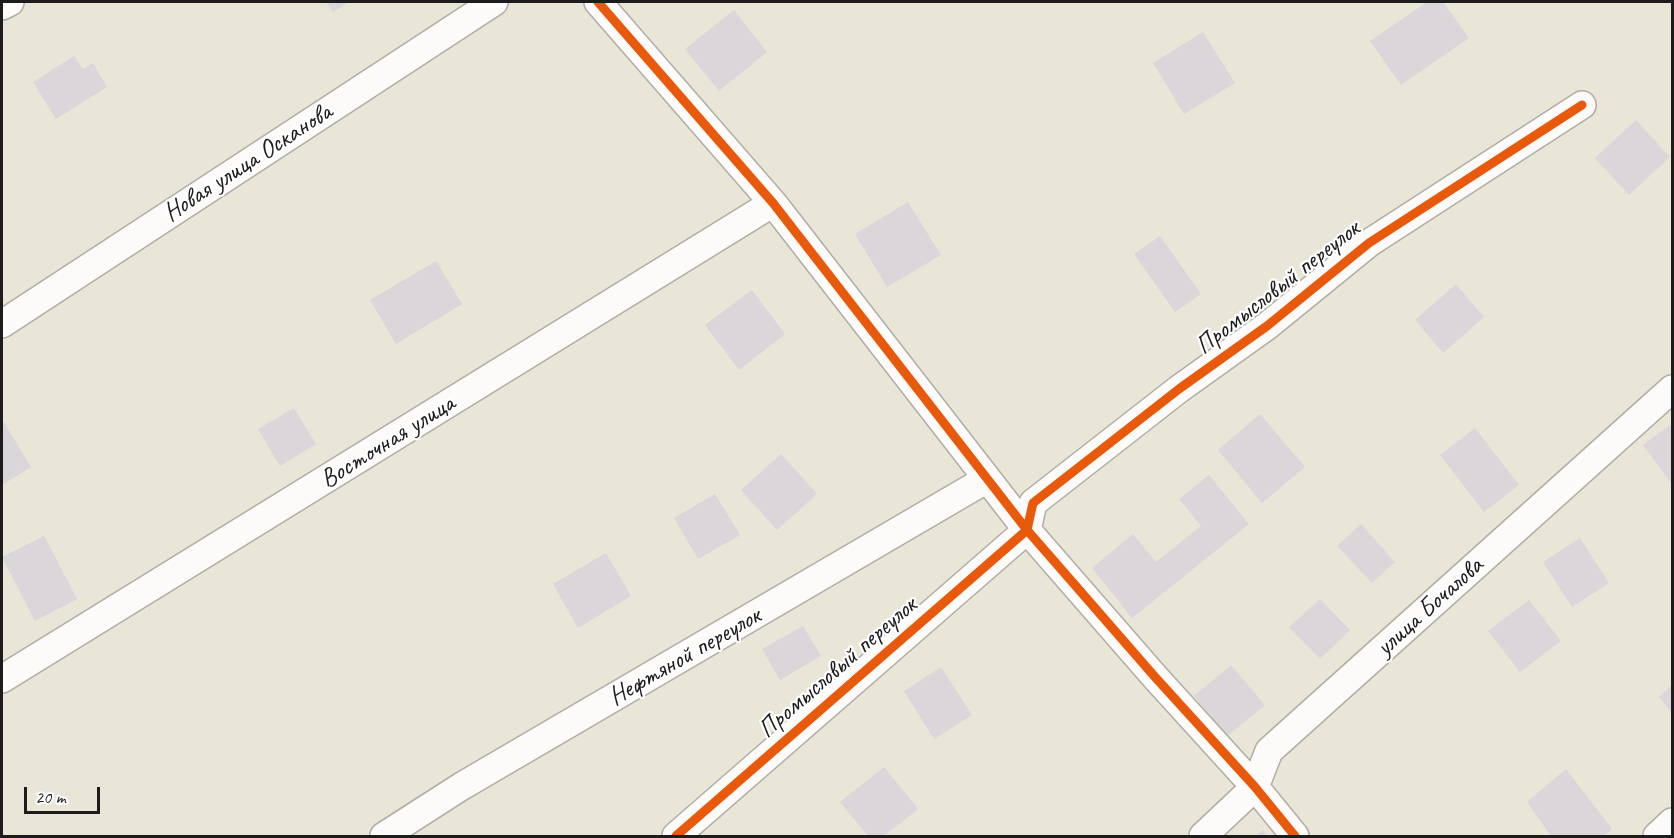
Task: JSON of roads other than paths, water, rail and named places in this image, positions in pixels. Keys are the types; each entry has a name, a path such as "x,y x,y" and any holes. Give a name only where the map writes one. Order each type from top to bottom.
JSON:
{"street":[{"path":"2,6 9,2"},
{"name":"Новая улица Осканова","path":"2,324 494,2"},
{"path":"611,6 773,203 1027,530 1155,677 1255,787 1295,837"},
{"name":"Промысловый переулок","path":"676,837 1027,530 1033,503 1179,389 1267,326 1369,243 1582,105"},
{"name":"Восточная улица","path":"2,679 773,203"},
{"name":"улица Бочалова","path":"1203,837 1255,787 1269,752 1672,389"},
{"name":"Нефтяной переулок","path":"384,837 462,786 987,479"},
{"path":"1657,837 1672,822"}]}
